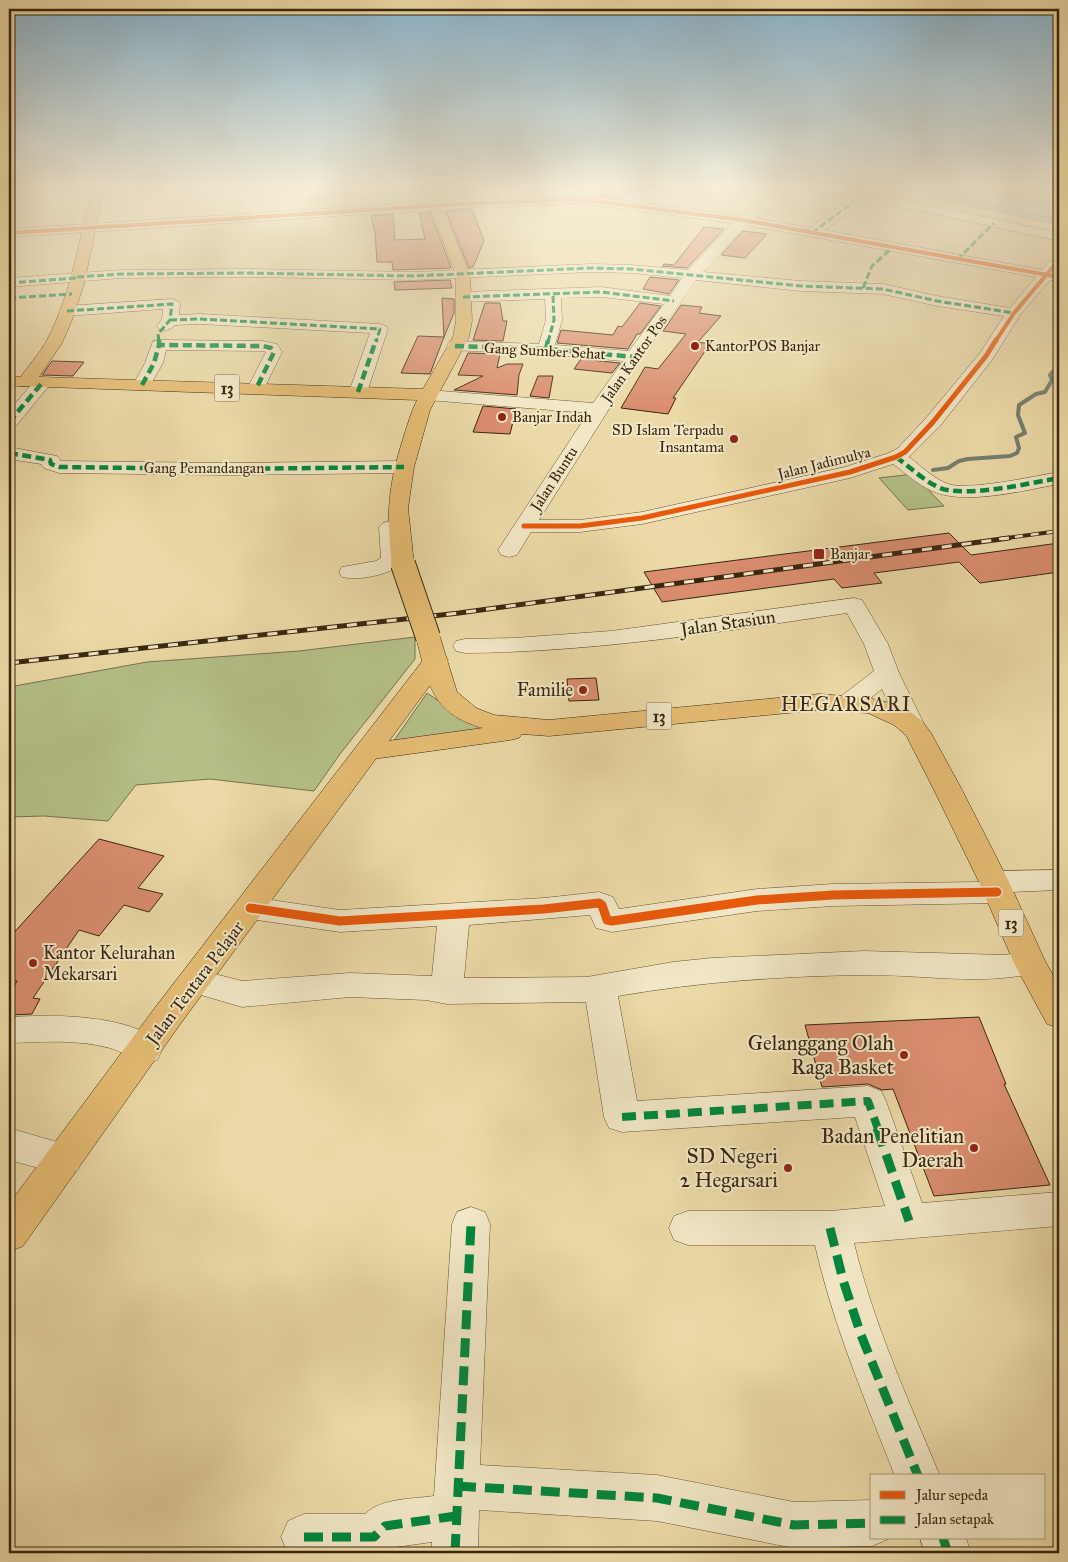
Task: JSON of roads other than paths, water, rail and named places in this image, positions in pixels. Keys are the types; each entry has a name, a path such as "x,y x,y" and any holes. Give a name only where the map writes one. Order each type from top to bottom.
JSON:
{"main road":[{"path":"26,382 52,347 67,311 80,262"},
{"name":"13","path":"458,262 463,275 464,321 461,337 421,410 404,469 398,508 403,564 446,695 459,709 480,720 549,728 811,702 850,702 884,710 913,728 950,791 1030,963 1059,1015"},
{"name":"13","path":"26,382 428,395"},
{"name":"Jalan Tentara Pelajar","path":"9,1234 366,752 432,648"},
{"path":"366,752 549,728"}],"street":[{"name":"Jalan Kantor Pos","path":"428,395 600,409 602,402 693,274 704,262"},
{"path":"863,288 872,266 877,262"},
{"path":"968,262 1052,276"},
{"name":"Jalan Jadimulya","path":"524,526 580,526 642,518 850,472 896,457 904,452 930,426 986,356 1014,313 1052,276 1058,262"},
{"path":"9,283 121,274 248,273 414,276 591,268 657,270 801,286 883,290 1014,313"},
{"path":"463,297 601,292 674,301"},
{"path":"9,298 72,294"},
{"path":"546,349 554,320 553,295"},
{"path":"67,311 172,304 170,320 158,334 159,345 154,363 142,386"},
{"path":"170,320 228,320 380,329 358,392"},
{"path":"159,345 245,345 271,348 274,352 256,389"},
{"name":"Gang Sumber Sehat","path":"455,346 546,349 635,357"},
{"path":"9,422 26,382"},
{"name":"Jalan Buntu","path":"509,550 600,409"},
{"name":"Gang Pemandangan","path":"9,453 50,460 51,464 59,467 404,469"},
{"path":"896,457 925,479 948,491 1001,487 1059,478"},
{"path":"350,572 382,567 392,561 394,554 390,536 390,508 392,488 404,469"},
{"name":"Jalan Stasiun","path":"465,646 525,646 585,641 854,605 876,644 886,673 913,728"},
{"path":"850,702 886,673"},
{"path":"250,908 340,920 544,909 599,903 602,905 607,920 612,921 757,900 996,887 1059,880"},
{"path":"447,991 454,914"},
{"path":"195,981 242,994 350,985 426,988 447,991 587,989 673,974 712,970 864,963 1004,967 1030,963"},
{"path":"600,987 622,1117 868,1101 909,1222"},
{"path":"9,1030 59,1029 97,1033 120,1037 145,1050"},
{"path":"9,1144 65,1158"},
{"path":"688,1228 830,1228 1059,1209"},
{"path":"456,1518 471,1224"},
{"path":"830,1228 845,1286 864,1340 894,1420 917,1474"},
{"path":"304,1537 374,1537 385,1526 657,1498 794,1525 870,1523"},
{"path":"944,1540 948,1553"}],"waterway":[{"path":"933,470 948,468 959,461 968,459 1010,456 1017,453 1019,448 1016,437 1025,433 1018,415 1019,405 1036,394 1045,392 1052,380 1050,375 1056,368 1059,368"}],"railway":[{"path":"999,539 1059,531"},
{"path":"9,663 459,613 1009,538"}],"place":[{"name":"KantorPOS Banjar","path":"695,346"},
{"name":"Banjar Indah","path":"502,417"},
{"name":"SD Islam Terpadu Insantama","path":"734,439"},
{"name":"Banjar","path":"819,554"},
{"name":"Familie","path":"583,690"},
{"name":"Kantor Kelurahan Mekarsari","path":"33,963"},
{"name":"Gelanggang Olah Raga Basket","path":"904,1055"},
{"name":"Badan Penelitian Daerah","path":"974,1148"},
{"name":"SD Negeri 2 Hegarsari","path":"788,1168"}],"district":[{"name":"HEGARSARI","path":"846,704"}]}
